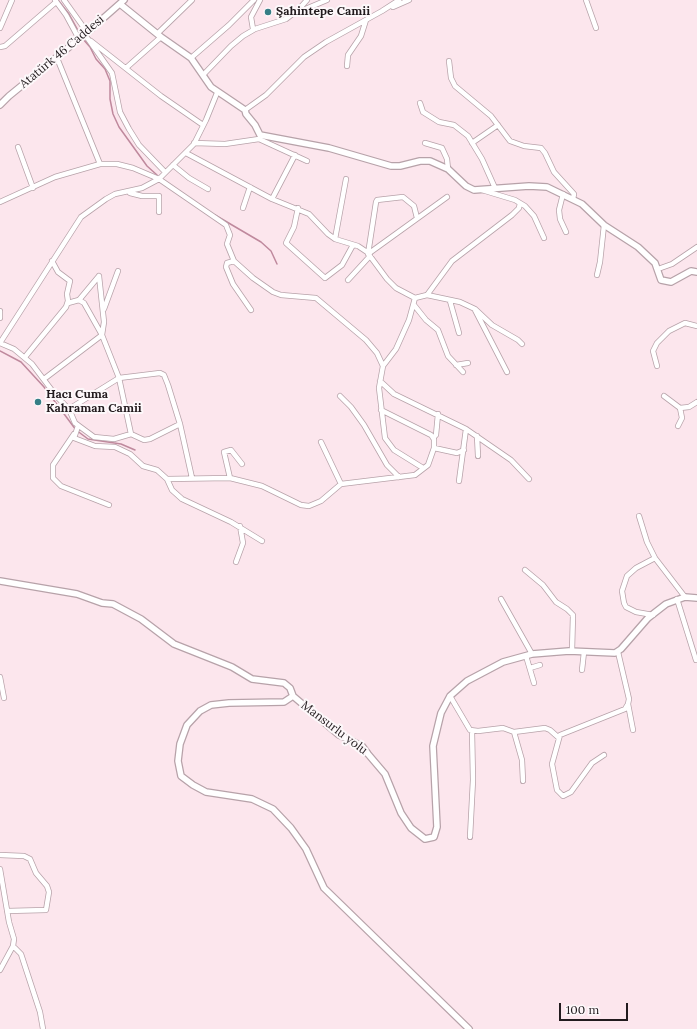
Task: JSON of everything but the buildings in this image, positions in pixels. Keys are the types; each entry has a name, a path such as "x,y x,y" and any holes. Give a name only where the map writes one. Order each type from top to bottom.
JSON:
{"street":[{"path":"0,28 11,0"},
{"path":"64,0 84,36 161,96 203,125"},
{"path":"126,68 159,36 192,0"},
{"path":"191,58 229,25 254,0"},
{"path":"253,30 252,17 260,0"},
{"path":"293,14 307,0"},
{"path":"203,75 231,46 253,30 282,20 328,0"},
{"path":"245,110 266,95 304,57 326,42 399,0"},
{"path":"382,11 409,0"},
{"path":"586,0 596,28"},
{"path":"0,47 5,46 56,1 112,73 120,112 128,128 139,145 165,172"},
{"path":"122,2 159,36 191,58 203,75 205,81 217,93 234,101 245,110 246,114 255,125 259,137 307,161"},
{"name":"Atatürk 46 Caddesi","path":"0,105 9,96 84,36 122,2"},
{"path":"347,66 348,55 361,36 366,20"},
{"path":"57,58 100,164"},
{"path":"449,60 451,78 455,86 491,116 507,138 515,144 541,148 554,172 574,194 573,199"},
{"path":"217,93 194,143 186,153 159,179 142,188 115,194 106,198 81,217 0,343 24,357 69,409 77,428 74,438 95,446 115,447 130,454 143,466 157,470 167,479 172,490 182,499 240,526 262,541"},
{"path":"420,103 423,112 439,122 454,125 462,130 472,143 495,188"},
{"path":"472,143 498,126"},
{"path":"194,143 225,144 259,137 329,148 391,166 400,166 425,160 436,163 448,169 466,186 474,190 537,186 547,187 582,204 604,225 638,247 649,256 658,269 661,280 671,282 691,271 697,272"},
{"path":"425,143 442,148 448,158 448,169"},
{"path":"18,147 33,188"},
{"path":"186,153 272,199 298,208 309,214 328,234 335,239 354,245 369,255 387,279 396,288 415,298"},
{"path":"272,199 295,156"},
{"path":"0,202 55,177 100,164 117,164 133,168 159,179 226,225 230,235 227,244 234,261 273,292 282,295 316,298 372,346 381,358 383,366 380,381 381,410 383,430 387,444 423,468"},
{"path":"173,165 189,178 208,189"},
{"path":"335,239 346,179"},
{"path":"243,208 250,187"},
{"path":"482,190 520,203 534,216 544,238"},
{"path":"128,192 142,196 159,196 159,212"},
{"path":"563,194 559,210 560,220 566,232"},
{"path":"369,255 376,202 378,200 403,197 414,206 417,218"},
{"path":"348,280 369,255 447,197"},
{"path":"427,295 452,261 512,215 519,208 520,203"},
{"path":"298,208 294,227 286,243 325,278 342,265 354,245"},
{"path":"597,275 604,225"},
{"path":"658,269 672,264 693,252 697,247"},
{"path":"24,357 66,308 68,303 67,294 70,281 58,272 52,261"},
{"path":"234,261 228,263 226,267 233,284 251,310"},
{"path":"103,310 118,271"},
{"path":"44,379 102,335 104,322 100,276 79,300 68,303"},
{"path":"415,298 418,296 427,295 460,302 475,309 492,325 518,340 522,344"},
{"path":"383,366 396,349 414,305 415,298"},
{"path":"79,300 84,303 102,335 118,378 131,434"},
{"path":"450,301 459,333"},
{"path":"414,305 426,320 438,330 448,356 463,372"},
{"path":"475,309 507,372"},
{"path":"0,311 0,318"},
{"path":"657,366 654,351 657,343 669,332 685,323 697,326"},
{"path":"456,365 468,363"},
{"path":"69,409 118,378 157,372 162,374 168,385 180,424 192,478"},
{"path":"380,381 394,394 438,414 477,436 511,460 530,478"},
{"path":"340,396 351,407 364,425 387,465 399,477"},
{"path":"664,396 680,408 682,418 678,426"},
{"path":"680,408 689,407 697,402"},
{"path":"167,479 230,478 262,486 301,505 310,506 321,501 341,484 415,475 428,465 434,448 433,438 427,432 381,410"},
{"path":"433,438 436,435 438,414"},
{"path":"77,428 94,437 114,440 131,434 144,440 150,439 180,424"},
{"path":"77,428 53,465 53,478 61,486 108,505"},
{"path":"459,481 466,429"},
{"path":"477,436 478,456"},
{"path":"321,442 341,484"},
{"path":"434,448 457,453 464,450"},
{"path":"230,478 224,452 231,450 242,464"},
{"path":"640,516 647,542 655,558 685,597"},
{"path":"236,562 243,543 240,526"},
{"path":"652,615 636,612 626,607 622,591 627,576 636,568 655,558"},
{"path":"525,570 544,585 556,602 573,615 572,651"},
{"path":"0,581 77,594 102,603 113,604 141,619 174,644 232,667 252,679 284,683 290,688 293,696 284,702 229,703 211,706 200,711 187,725 180,744 178,761 182,776 193,785 206,792 252,799 273,808 291,828 306,849 324,888 469,1029"},
{"path":"632,730 628,704 629,699 618,652 652,615 666,604 685,597 697,598"},
{"path":"501,599 529,655 530,668 534,683"},
{"path":"677,599 696,660"},
{"name":"Mansurlu yolu","path":"293,696 339,735 365,750 385,774 401,813 411,828 425,839 434,837 437,827 433,746 441,713 450,696 467,682 503,662 529,655 572,651 618,652"},
{"path":"582,670 584,652"},
{"path":"530,668 540,665"},
{"path":"0,677 4,698"},
{"path":"450,696 468,728 472,731 503,728 514,732 545,728 550,730 559,738"},
{"path":"604,755 592,764 571,792 563,796 557,790 552,764 560,735 625,709 628,704"},
{"path":"470,837 473,780 472,731"},
{"path":"514,732 522,760 523,781"},
{"path":"0,855 24,856 30,859 36,873 47,886 49,892 46,910 7,911"},
{"path":"0,868 7,911 14,939 13,946 0,970"},
{"path":"0,903 6,902"},
{"path":"13,946 21,954 40,1012 43,1029"}],"waterway":[{"path":"58,0 69,14 81,36"},
{"path":"83,39 90,47 96,59 105,69 110,81 110,99 113,114 119,127 147,166 157,175"},
{"path":"215,215 261,242 271,251 277,264"},
{"path":"0,351 21,362 44,387 76,430 88,439 121,444 135,450"}],"place":[{"name":"Şahintepe Camii","path":"268,12"},
{"name":"Hacı Cuma Kahraman Camii","path":"38,402"}]}
